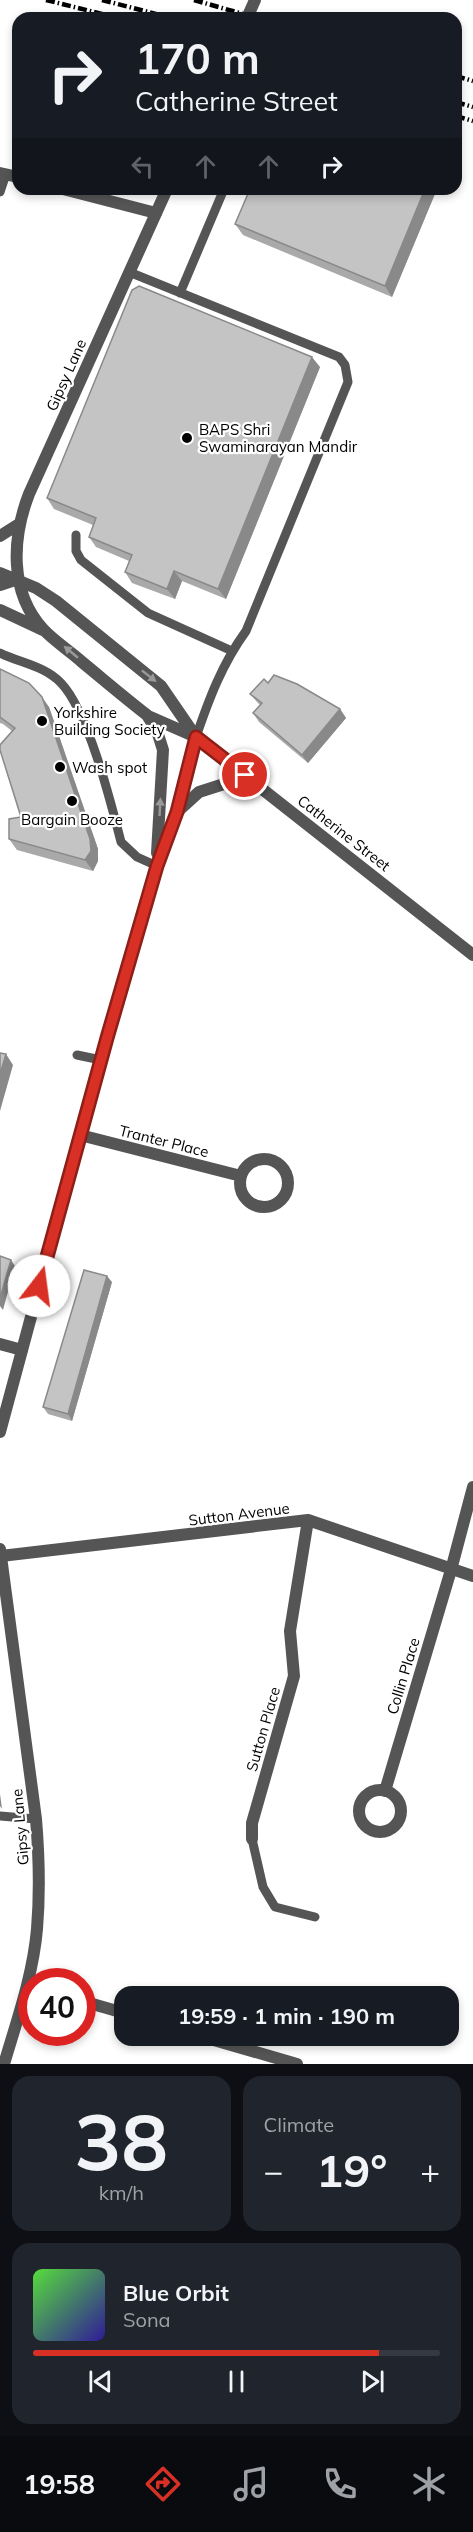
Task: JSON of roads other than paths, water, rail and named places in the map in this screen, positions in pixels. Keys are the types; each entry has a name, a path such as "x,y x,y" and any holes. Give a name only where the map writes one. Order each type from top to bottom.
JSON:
{"street":[{"path":"86,195 156,213"},
{"name":"Gipsy Lane","path":"157,866 163,750 157,731 147,715 44,630 29,609 18,579 16,560 19,524 29,494 164,195"},
{"path":"0,536 19,524"},
{"path":"0,573 18,579 56,601 161,686 196,737"},
{"path":"0,585 18,579"},
{"path":"0,610 44,630"},
{"path":"147,715 196,737"},
{"name":"Gipsy Lane","path":"0,1432 101,1060 157,866 177,812 196,737"},
{"name":"Catherine Street","path":"196,737 473,955"},
{"path":"177,812 199,792 224,784 262,787"},
{"name":"Tranter Place","path":"80,1135 241,1176"},
{"path":"0,1344 22,1350"},
{"name":"Collin Place","path":"385,1791 451,1570 473,1487"},
{"name":"Sutton Avenue","path":"0,1552 308,1520 473,1576"},
{"name":"Sutton Place","path":"252,1839 252,1823 294,1676 290,1631 308,1520"},
{"name":"Gipsy Lane","path":"0,1552 36,1819 39,1859 37,1930 31,1968"},
{"path":"96,2005 114,2010"},
{"name":"Gipsy Lane","path":"3,2062 18,2018"},
{"path":"235,2046 297,2064"}],"lane":[{"path":"0,192 8,175"},
{"path":"180,293 221,195"},
{"path":"129,272 339,357 348,373 348,382 246,631 232,651 213,687 196,737"},
{"path":"76,535 76,551 81,560 148,613 232,651"},
{"path":"0,653 38,667 61,683 80,712 121,842 137,857 157,866"},
{"path":"77,1055 101,1060"},
{"path":"0,1816 36,1819"},
{"path":"252,1839 264,1887 275,1906 315,1917"}],"railway":[{"path":"46,0 94,12"},
{"path":"102,0 149,12"},
{"path":"194,0 236,12"},
{"path":"462,78 473,81"},
{"path":"462,104 473,107"},
{"path":"462,118 473,121"}],"place":[{"name":"BAPS Shri Swaminarayan Mandir","path":"187,438"},
{"name":"Yorkshire Building Society","path":"42,721"},
{"name":"Wash spot","path":"60,767"},
{"name":"Bargain Booze","path":"72,801"}]}
